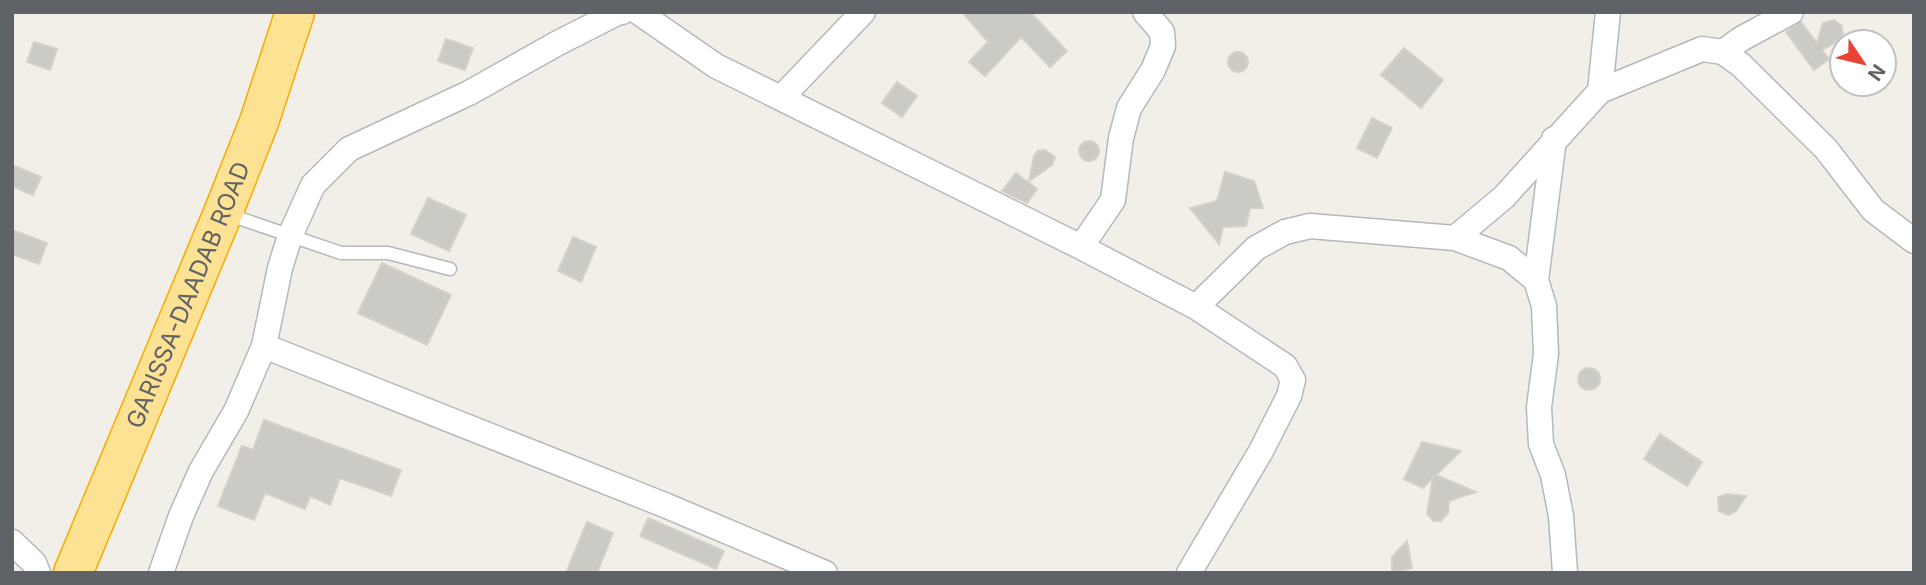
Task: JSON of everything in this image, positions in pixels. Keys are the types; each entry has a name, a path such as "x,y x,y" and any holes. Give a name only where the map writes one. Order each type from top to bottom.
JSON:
{"highway":[{"name":"GARISSA-DAADAB ROAD","path":"73,573 223,213 258,122 295,12"}],"street":[{"path":"161,573 181,516 201,471 236,411 264,346 280,268 290,236 313,185 349,149 469,93 558,43 622,12"},
{"path":"638,12 716,66 1196,307 1285,366 1293,380 1290,396 1189,573"},
{"path":"781,98 863,12"},
{"path":"1081,247 1113,201 1121,138 1129,108 1153,71 1163,46 1162,32 1144,12"},
{"path":"1600,91 1608,12"},
{"path":"1723,52 1741,38 1791,12"},
{"path":"1455,238 1504,197 1600,91 1702,49 1723,52 1741,65 1826,149 1873,210 1914,242"},
{"path":"1554,139 1535,280 1544,306 1546,354 1539,407 1541,444 1553,475 1561,516 1565,573"},
{"path":"1196,307 1255,247 1285,232 1310,226 1455,238 1510,258 1535,280"},
{"path":"264,346 496,437 799,568 825,573"},
{"path":"12,542 34,563 38,573"}],"lane":[{"path":"223,213 341,253 388,253 450,269"}],"building":[{"path":"962,12 1030,12 1067,51 1050,67 1021,37 985,76 969,62 988,42"},
{"path":"1834,20 1842,28 1828,28 1828,47 1822,50 1828,60 1814,70 1786,32 1801,22 1817,43 1823,23"},
{"path":"446,39 473,48 465,70 438,61"},
{"path":"34,42 57,49 50,70 27,62"},
{"path":"1404,48 1443,80 1421,108 1381,75"},
{"path":"1238,52 1245,55 1248,62 1245,69 1238,72 1231,69 1228,62 1231,55"},
{"path":"897,82 917,96 902,117 882,103"},
{"path":"1372,118 1392,128 1377,158 1357,148"},
{"path":"1089,141 1096,144 1099,151 1096,158 1089,161 1082,158 1079,151 1082,144"},
{"path":"1045,150 1055,157 1052,165 1029,181 1034,156 1038,151"},
{"path":"12,165 41,177 33,195 12,186"},
{"path":"1225,172 1254,181 1263,208 1250,208 1246,226 1223,227 1219,244 1190,208 1217,201"},
{"path":"1016,173 1037,189 1027,203 1002,191"},
{"path":"428,198 466,215 449,251 411,234"},
{"path":"12,230 47,243 39,264 12,254"},
{"path":"573,237 596,247 581,282 558,271"},
{"path":"382,263 451,295 427,345 358,313"},
{"path":"1589,368 1597,371 1600,379 1597,387 1589,390 1581,387 1578,379 1581,371"},
{"path":"264,420 401,470 391,496 340,478 330,505 310,496 305,509 265,493 254,520 218,506 242,446 253,450"},
{"path":"1660,434 1702,462 1687,486 1644,459"},
{"path":"1422,442 1461,451 1436,475 1476,492 1449,501 1448,513 1441,521 1434,521 1427,514 1433,477 1423,488 1404,479"},
{"path":"1728,494 1746,496 1736,511 1728,515 1719,511 1718,497"},
{"path":"648,518 724,551 716,569 640,536"},
{"path":"587,522 613,533 597,573 566,573"},
{"path":"1407,541 1412,568 1392,573 1392,557"}]}
